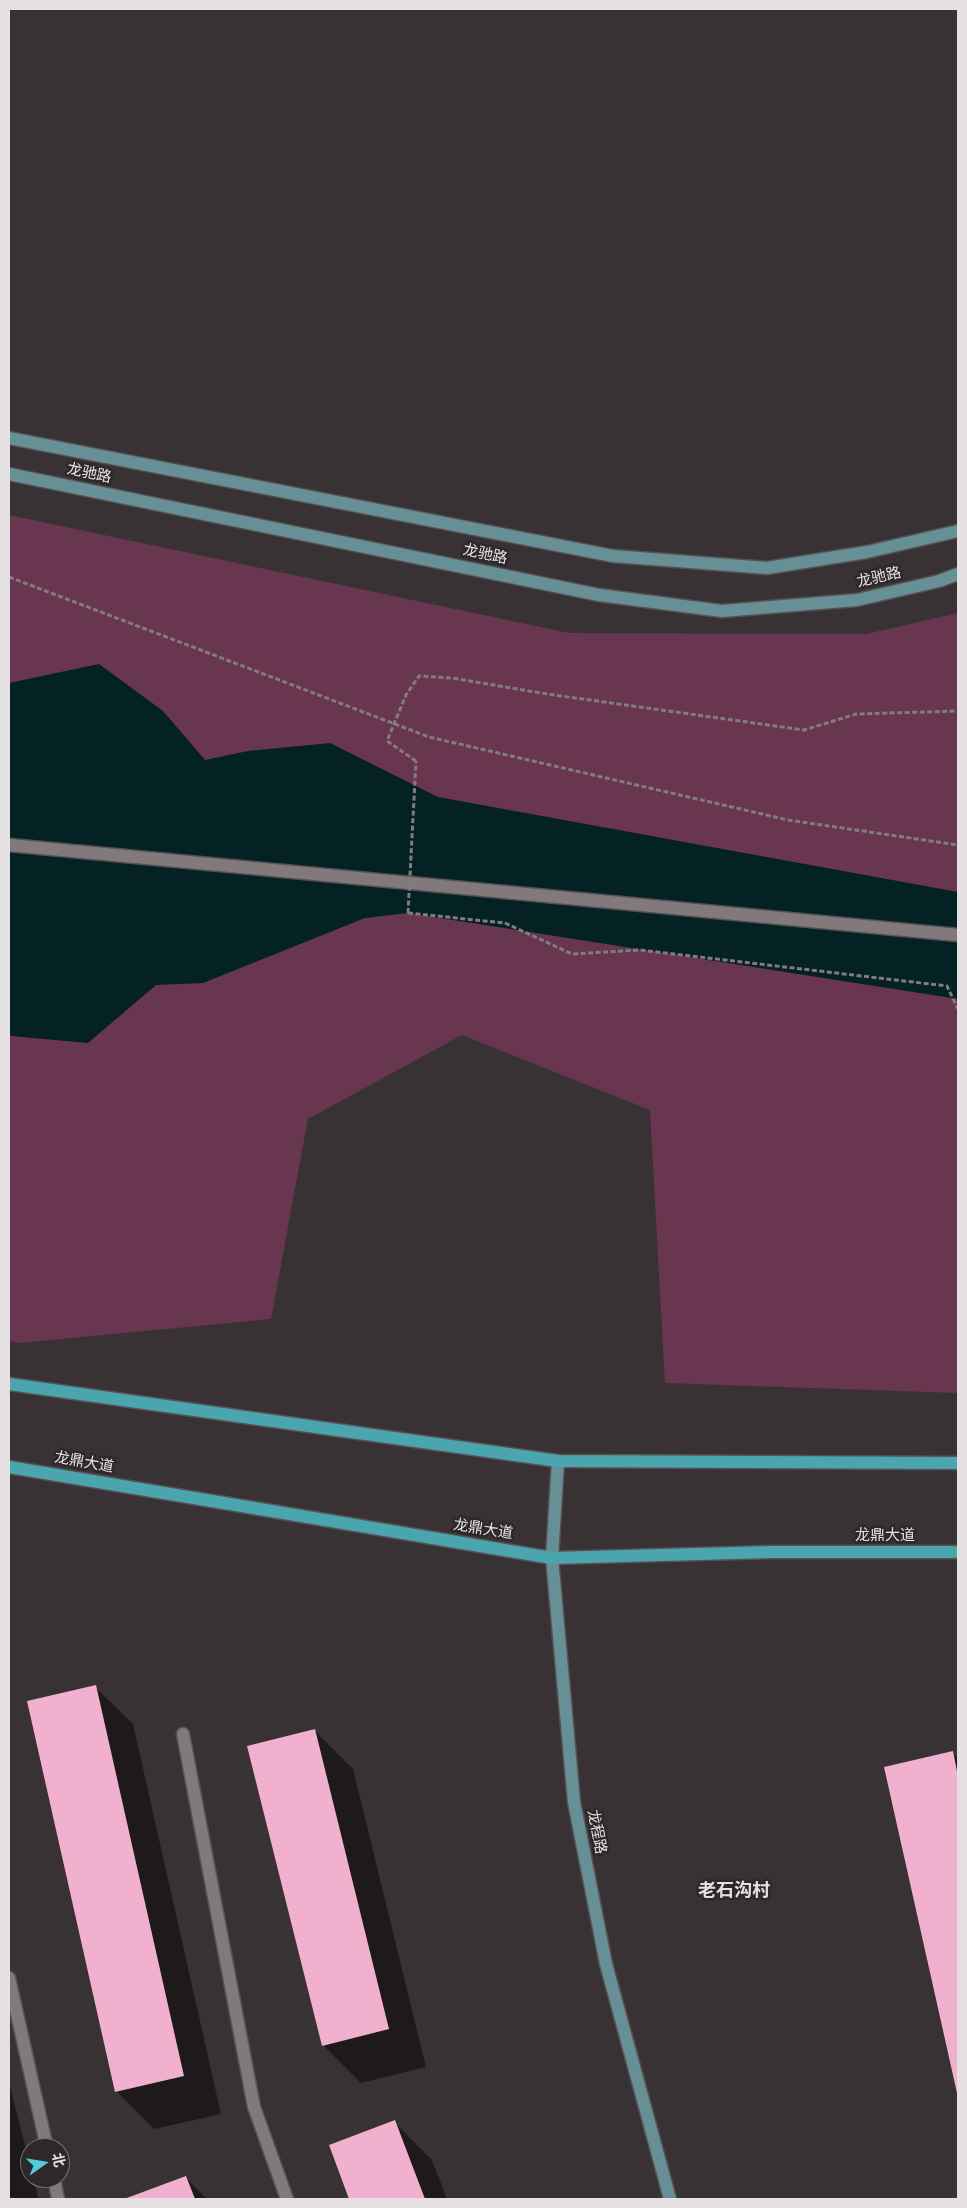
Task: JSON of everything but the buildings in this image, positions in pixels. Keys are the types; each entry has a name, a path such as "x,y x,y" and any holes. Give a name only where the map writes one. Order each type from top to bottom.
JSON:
{"main road":[{"name":"龙驰路","path":"9,438 613,556 768,568 868,552 958,531"},
{"name":"龙驰路","path":"9,474 599,595 722,611 857,600 939,581 958,574"},
{"path":"9,1384 558,1461 958,1463"},
{"name":"龙程路","path":"558,1461 552,1558 574,1802 606,1964 670,2199"},
{"name":"龙鼎大道","path":"9,1467 552,1558 771,1552 958,1552"}],"street":[{"path":"9,845 958,935"},
{"path":"183,1734 254,2107 286,2199"},
{"path":"9,1978 45,2138"}],"path":[{"path":"9,577 429,737 788,820 958,845"},
{"path":"958,711 856,714 804,730 547,694 452,678 419,676 406,695 387,740 416,761 408,913 505,923 572,954 640,950 947,986 958,1009"}],"shaded area":[{"path":"9,515 569,633 866,634 958,613 958,1393 665,1383 650,1110 462,1035 308,1119 271,1319 19,1343 9,1341"}],"water":[{"path":"99,664 163,711 205,760 248,751 330,743 438,797 958,892 958,999 408,913 365,918 203,983 156,985 88,1043 11,1036 9,1034 9,683"}],"district":[{"name":"老石沟村","path":"734,1891"}]}
